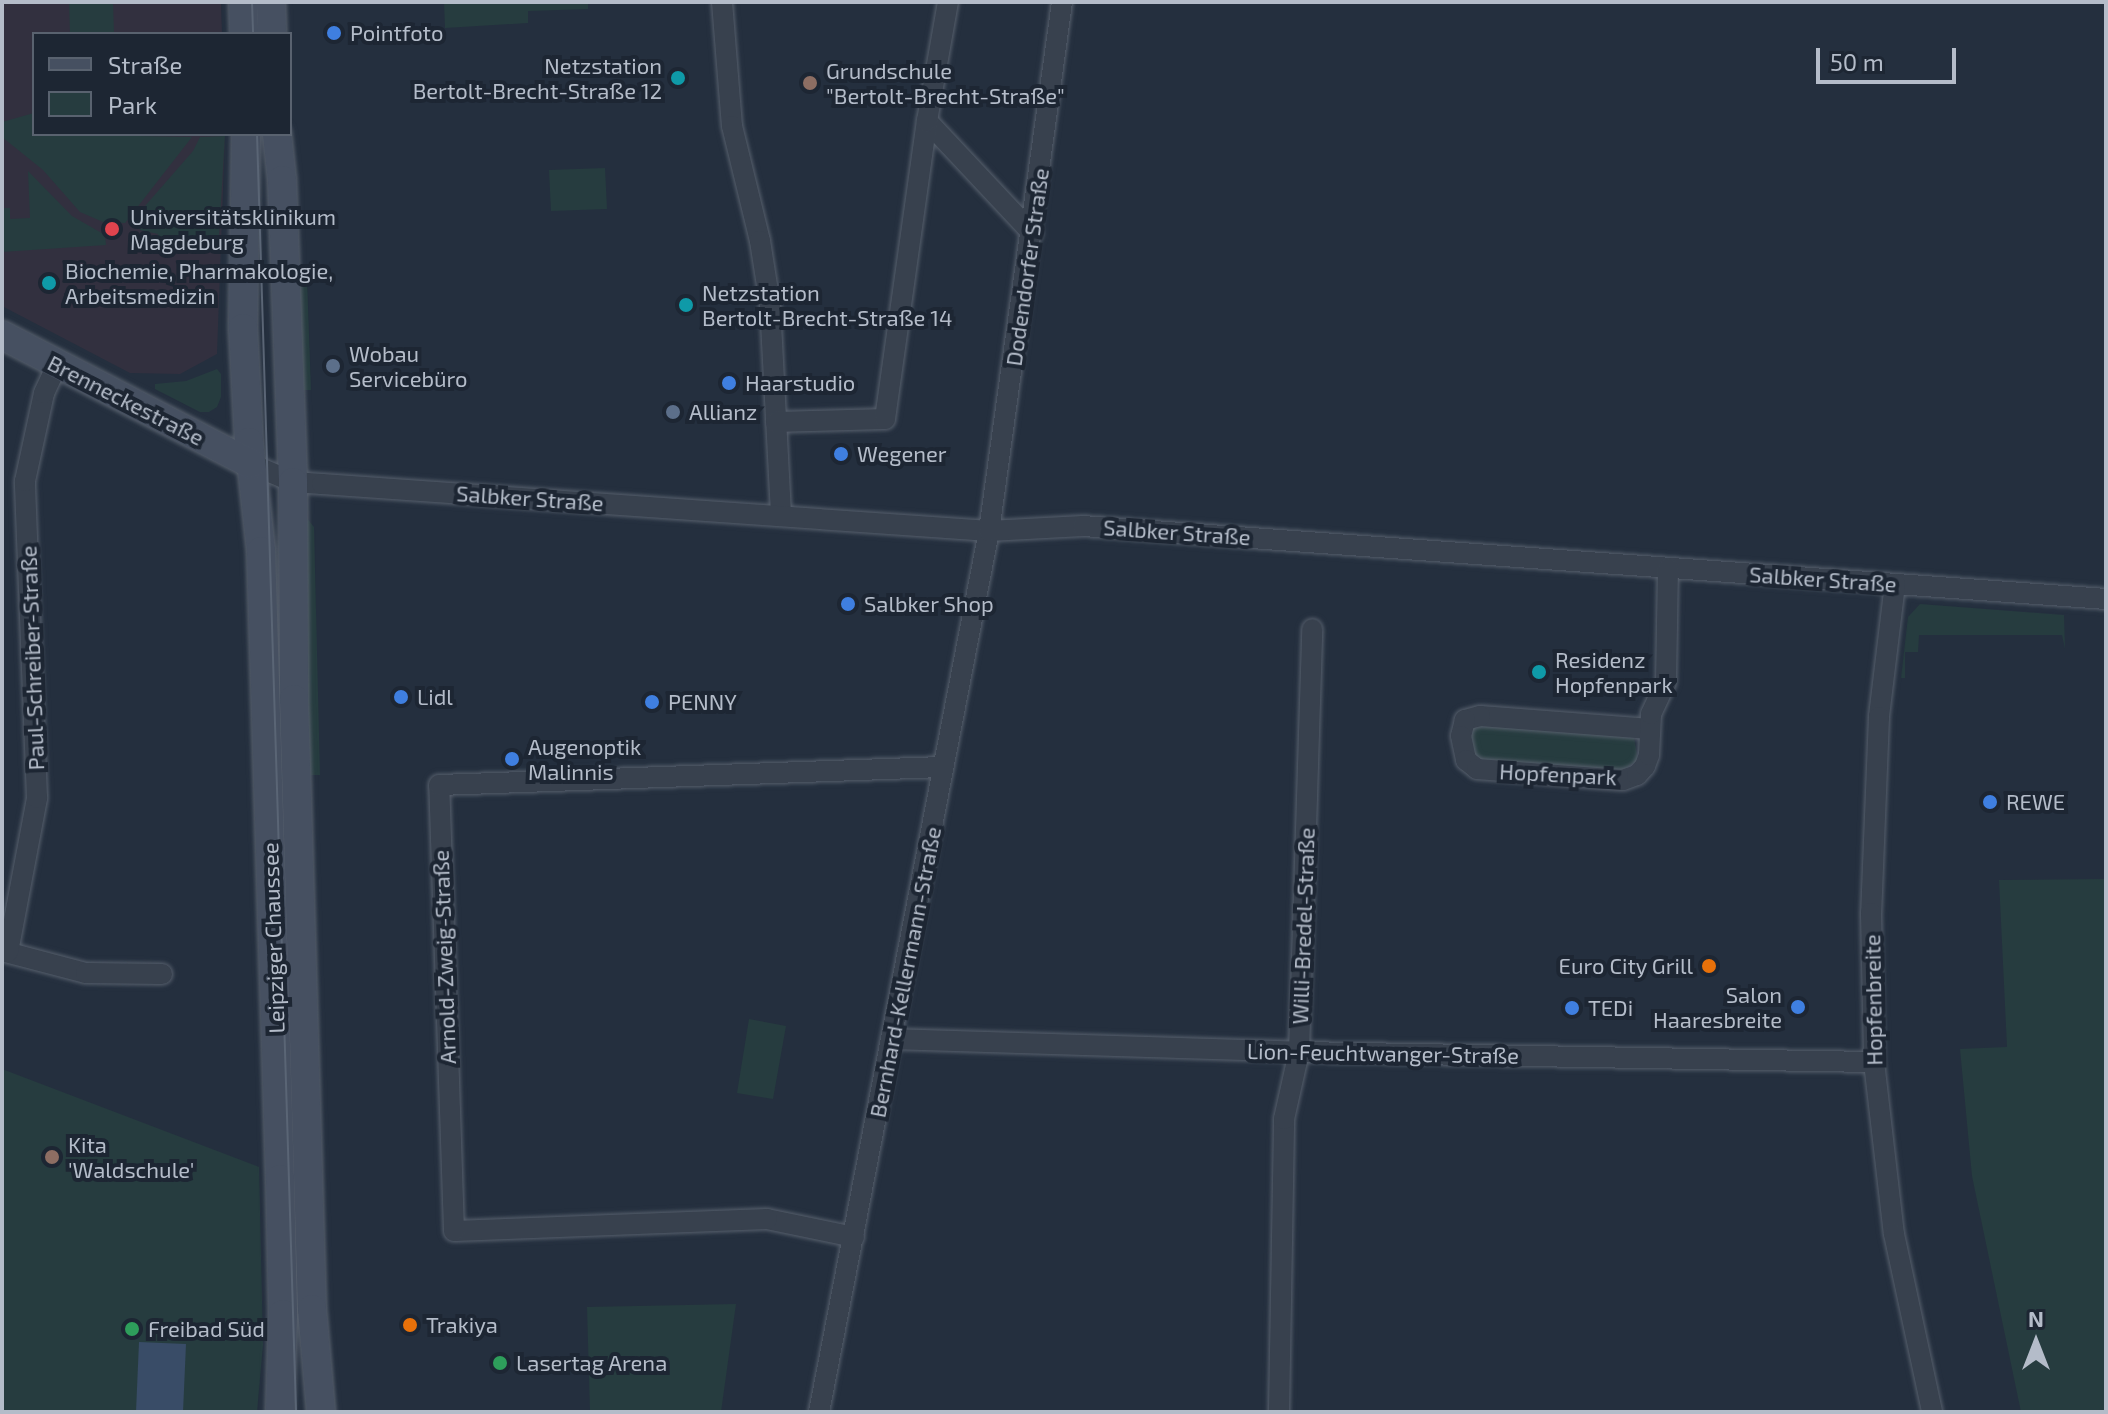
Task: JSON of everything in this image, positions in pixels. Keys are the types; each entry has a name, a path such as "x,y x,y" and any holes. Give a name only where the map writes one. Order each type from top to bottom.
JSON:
{"main road":[{"path":"243,2 244,32"},
{"path":"271,2 272,32"},
{"name":"Leipziger Chaussee","path":"246,136 243,319 251,464 259,513 263,614 281,1209 280,1412"},
{"name":"Leipziger Chaussee","path":"277,136 282,180 293,482 296,777 312,1309 321,1412"},
{"name":"Brenneckestraße","path":"2,335 251,464"}],"street":[{"path":"722,2 732,126 768,282 781,516"},
{"path":"776,422 885,419 927,121 948,2"},
{"name":"Dodendorfer Straße","path":"989,531 1062,2"},
{"path":"927,121 1032,233"},
{"name":"Paul-Schreiber-Straße","path":"5,952 37,798 25,481 44,393 57,365"},
{"name":"Salbker Straße","path":"251,464 293,482 989,531 1083,526 2106,599"},
{"name":"Bernhard-Kellermann-Straße","path":"819,1412 989,531"},
{"name":"Hopfenpark","path":"1650,729 1480,716 1465,720 1461,736 1466,760 1477,769 1623,780 1637,775 1645,766 1650,729 1651,714 1666,682 1668,568"},
{"name":"Hopfenbreite","path":"1895,584 1878,733 1871,913 1874,1062 1894,1234 1932,1412"},
{"name":"Willi-Bredel-Straße","path":"1279,1412 1284,1119 1299,1052 1312,629"},
{"name":"Arnold-Zweig-Straße","path":"854,1237 767,1219 454,1231 439,785 943,767"},
{"path":"5,952 86,973 162,974"},
{"name":"Lion-Feuchtwanger-Straße","path":"892,1039 1299,1052 1874,1062"}],"shaded area":[{"name":"Universitätsklinikum Magdeburg","path":"2,2 221,2 222,32 32,32 32,136 225,136 217,354 180,374 130,373 2,306"}],"green space":[{"path":"69,2 113,2 114,32 70,32"},
{"path":"444,2 588,2 588,9 528,11 528,23 445,28"},
{"path":"32,114 32,136 192,137 125,223 103,222 80,212 43,170 2,137 2,122"},
{"path":"225,136 218,251 158,251 158,234 140,230 145,206 193,151 200,137"},
{"path":"605,168 607,209 551,211 549,170"},
{"path":"28,171 72,216 105,235 106,245 2,252 2,208 10,208 10,219 30,218"},
{"path":"298,278 307,278 311,390 302,390"},
{"path":"217,369 221,374 221,397 217,407 209,412 200,412 155,389 155,384 186,381"},
{"path":"306,517 314,527 320,775 308,775 304,693"},
{"path":"1920,604 2064,615 2065,649 2062,635 1919,635 1918,652 1905,652 1905,678 1901,678 1908,617"},
{"path":"2106,677 2106,1412 2021,1412 1972,1176 1960,1049 2007,1047 1999,880 2104,879"},
{"path":"1481,724 1634,738 1638,760 1623,770 1481,760 1469,754 1472,726"},
{"path":"749,1019 786,1026 773,1099 737,1093"},
{"path":"2,1069 259,1167 263,1345 257,1412 2,1412"},
{"path":"736,1304 721,1412 590,1412 587,1307"}],"water":[{"path":"139,1342 186,1344 183,1412 136,1412"}],"tram line":[{"path":"252,2 253,32"},
{"path":"257,136 296,1412"}],"place":[{"name":"Pointfoto","path":"334,33"},
{"name":"Netzstation Bertolt-Brecht-Straße 12","path":"678,78"},
{"name":"Grundschule \"Bertolt-Brecht-Straße\"","path":"810,83"},
{"name":"Universitätsklinikum Magdeburg","path":"112,229"},
{"name":"Biochemie, Pharmakologie, Arbeitsmedizin","path":"49,283"},
{"name":"Netzstation Bertolt-Brecht-Straße 14","path":"686,305"},
{"name":"Wobau Servicebüro","path":"333,366"},
{"name":"Haarstudio","path":"729,383"},
{"name":"Allianz","path":"673,412"},
{"name":"Wegener","path":"841,454"},
{"name":"Salbker Shop","path":"848,604"},
{"name":"Residenz Hopfenpark","path":"1539,672"},
{"name":"Lidl","path":"401,697"},
{"name":"PENNY","path":"652,702"},
{"name":"Augenoptik Malinnis","path":"512,759"},
{"name":"REWE","path":"1990,802"},
{"name":"Euro City Grill","path":"1709,966"},
{"name":"Salon Haaresbreite","path":"1798,1007"},
{"name":"TEDi","path":"1572,1008"},
{"name":"Kita 'Waldschule'","path":"52,1157"},
{"name":"Trakiya","path":"410,1325"},
{"name":"Freibad Süd","path":"132,1329"},
{"name":"Lasertag Arena","path":"500,1363"}]}
